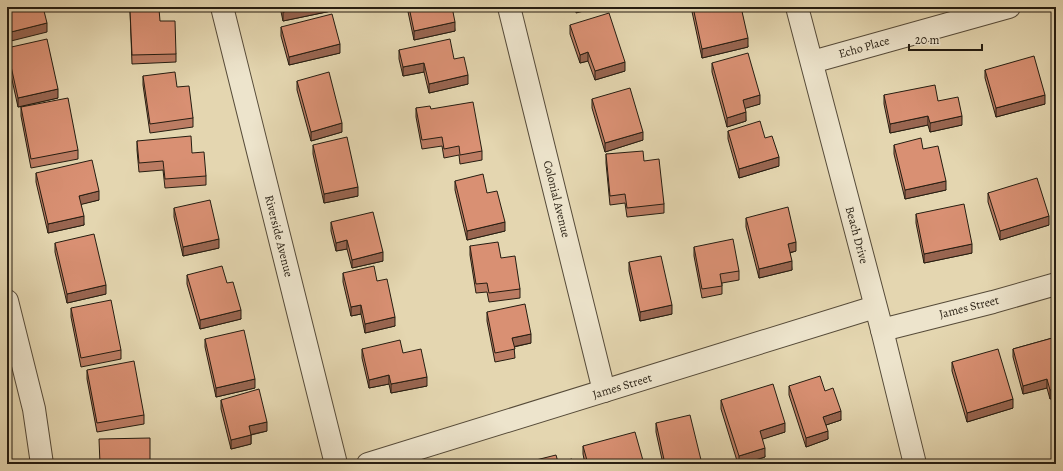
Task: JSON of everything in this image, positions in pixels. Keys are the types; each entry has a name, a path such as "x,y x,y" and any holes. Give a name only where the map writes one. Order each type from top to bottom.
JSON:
{"street":[{"name":"Riverside Avenue","path":"222,7 336,464"},
{"name":"Colonial Avenue","path":"509,7 604,391"},
{"name":"Beach Drive","path":"797,7 882,330 915,464"},
{"name":"Echo Place","path":"812,62 1009,7"},
{"name":"James Street","path":"882,330 993,302 1056,284"},
{"path":"7,300 34,410 42,464"},
{"name":"James Street","path":"368,464 876,307"}],"building":[{"path":"7,7 43,7 47,23 7,33"},
{"path":"281,7 307,7 283,12"},
{"path":"409,7 452,7 455,22 414,31"},
{"path":"693,7 741,7 748,38 702,49"},
{"path":"159,9 160,21 175,21 176,54 132,55 130,10"},
{"path":"609,13 625,62 595,71 588,52 580,55 570,25"},
{"path":"332,14 340,44 289,57 281,27"},
{"path":"47,39 58,89 18,98 7,48"},
{"path":"450,39 454,59 464,57 468,75 429,84 424,63 403,67 399,50"},
{"path":"1056,51 1056,65 1052,52"},
{"path":"748,53 760,95 743,100 746,112 727,118 712,63"},
{"path":"1034,56 1045,95 996,108 985,70"},
{"path":"175,72 177,87 189,86 193,118 150,124 143,76"},
{"path":"329,72 342,123 311,132 297,81"},
{"path":"935,85 938,101 958,97 962,116 930,123 928,116 890,124 884,95"},
{"path":"630,88 643,132 605,143 592,99"},
{"path":"68,98 78,150 31,159 21,107"},
{"path":"473,102 482,151 460,155 459,146 444,149 442,137 422,140 416,108 430,106 431,109"},
{"path":"760,121 765,138 772,136 779,157 739,169 728,131"},
{"path":"191,136 192,153 204,152 206,176 165,179 163,161 139,163 137,141"},
{"path":"347,137 358,187 324,194 313,145"},
{"path":"921,138 923,149 938,146 946,181 905,190 894,145"},
{"path":"643,151 644,161 659,159 664,204 627,208 625,194 610,196 606,154"},
{"path":"92,160 99,191 79,196 84,216 48,224 36,173"},
{"path":"483,174 487,193 497,191 505,222 467,231 455,181"},
{"path":"1037,178 1049,216 1000,231 988,193"},
{"path":"210,200 219,239 183,247 174,208"},
{"path":"964,204 972,244 924,254 916,214"},
{"path":"788,207 796,242 788,244 792,261 759,269 746,218"},
{"path":"373,212 383,252 352,260 347,240 336,243 331,222"},
{"path":"94,234 106,285 67,294 55,243"},
{"path":"733,239 739,271 720,274 722,286 702,289 694,247"},
{"path":"498,242 501,258 515,256 520,289 489,293 487,283 476,284 470,246"},
{"path":"661,256 672,305 640,312 629,262"},
{"path":"222,266 227,283 233,282 241,310 200,320 187,275"},
{"path":"374,266 377,281 387,279 395,317 365,324 361,305 351,307 343,273"},
{"path":"111,300 121,350 81,358 71,308"},
{"path":"525,304 531,334 512,338 515,349 495,353 487,312"},
{"path":"244,330 255,379 216,388 205,339"},
{"path":"1056,337 1056,388 1050,390 1047,379 1023,386 1013,349"},
{"path":"400,340 403,353 421,349 427,377 391,384 389,375 369,380 362,349"},
{"path":"998,349 1013,399 967,413 952,362"},
{"path":"134,361 144,415 97,423 87,370"},
{"path":"820,376 825,391 833,388 841,411 823,417 828,431 806,438 789,386"},
{"path":"773,384 785,423 760,431 765,448 739,456 721,400"},
{"path":"259,389 267,422 249,426 251,435 231,440 221,400"},
{"path":"690,415 702,464 665,464 656,423"},
{"path":"635,432 644,464 588,464 583,446"},
{"path":"150,438 150,464 100,464 99,439"},
{"path":"556,455 558,462 572,459 573,464 533,464 532,461"}]}
